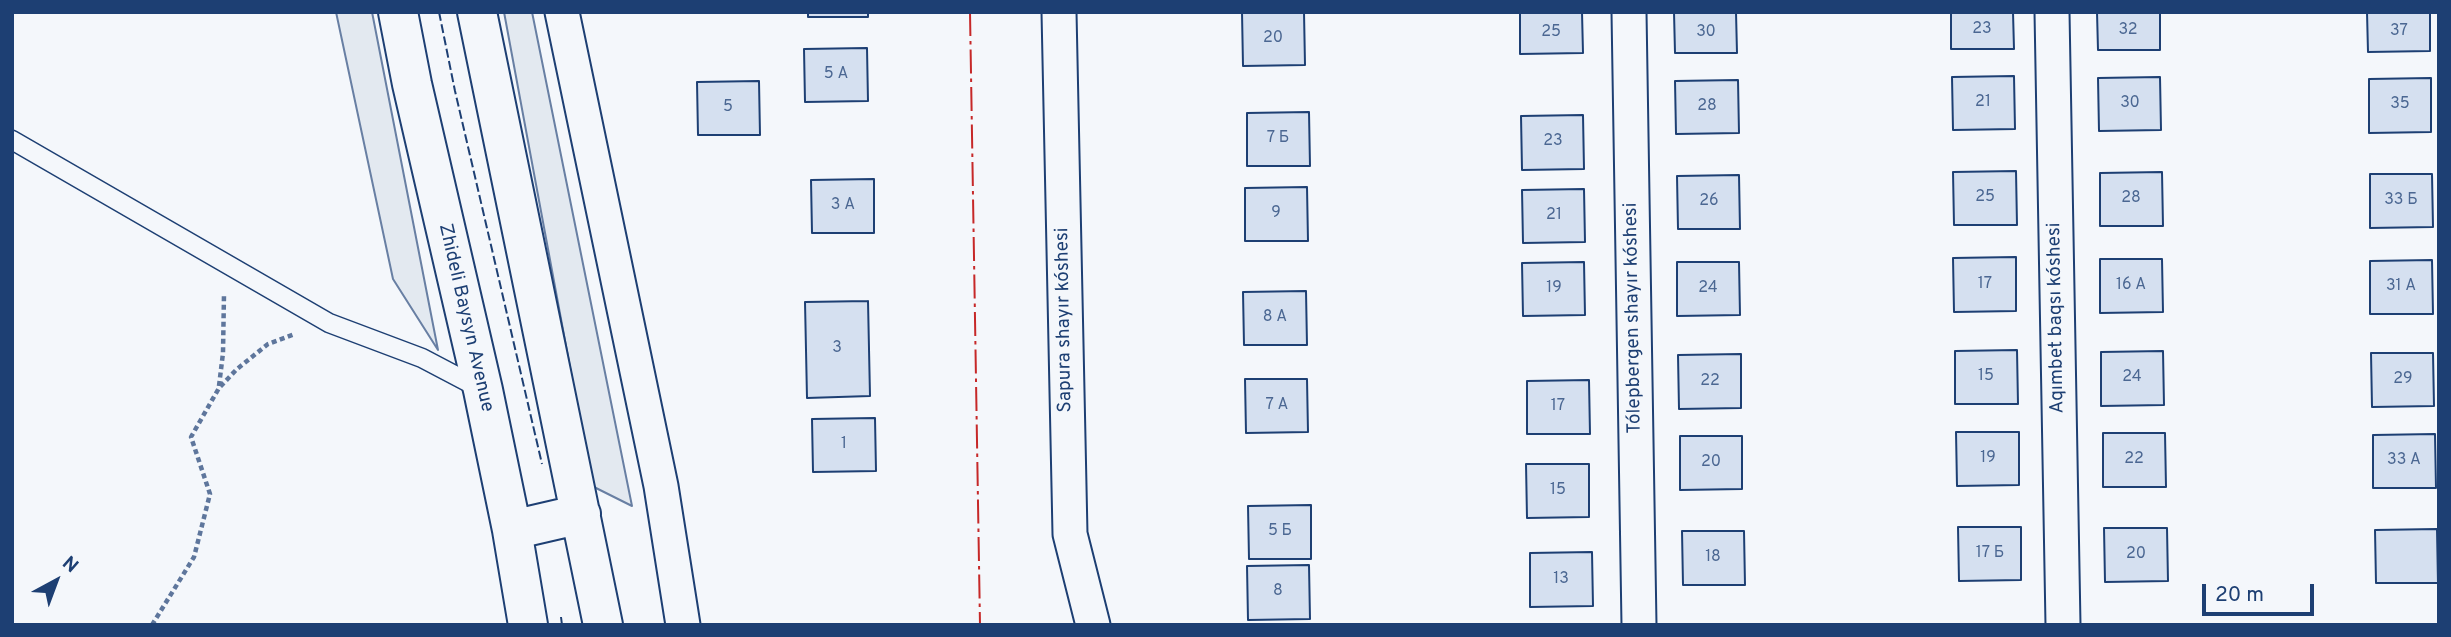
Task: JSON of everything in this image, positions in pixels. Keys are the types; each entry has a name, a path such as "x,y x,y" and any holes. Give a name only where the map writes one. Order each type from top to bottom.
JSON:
{"main road":[{"name":"Zhideli Baysyn Avenue","path":"398,12 412,84 483,390 512,530 528,625"},
{"path":"477,12 603,625"},
{"path":"512,530 581,514"}],"street":[{"path":"562,12 661,486 683,625"},
{"name":"Sapura shayır kóshesi","path":"1059,12 1070,534 1093,625"},
{"name":"Tólepbergen shayır kóshesi","path":"1629,12 1639,625"},
{"name":"Aqımbet baqsı kóshesi","path":"2052,12 2063,625"}],"lane":[{"path":"12,140 329,323 422,358 483,390"}],"path":[{"path":"219,388 225,309 223,261"},
{"path":"152,625 194,557 210,494 191,437 219,388 237,369 268,344 329,323"}],"shaded area":[{"path":"336,12 372,12 438,350 393,279"},
{"path":"504,12 532,12 632,506 592,486"}],"building":[{"path":"808,12 868,12 868,17 808,17"},
{"path":"1242,12 1304,12 1305,65 1243,66"},
{"path":"1520,12 1582,12 1583,53 1520,54"},
{"path":"1674,12 1736,12 1737,53 1675,53"},
{"path":"1951,12 2013,12 2014,49 1951,49"},
{"path":"2097,12 2160,12 2160,50 2098,50"},
{"path":"2367,12 2430,12 2430,51 2368,52"},
{"path":"867,48 868,101 805,102 804,49"},
{"path":"2014,76 2015,129 1953,130 1952,77"},
{"path":"2160,77 2161,130 2099,131 2098,78"},
{"path":"2431,78 2431,132 2369,133 2369,79"},
{"path":"1738,80 1739,133 1676,134 1675,81"},
{"path":"759,81 760,135 698,135 697,82"},
{"path":"1309,112 1310,166 1247,166 1247,113"},
{"path":"1583,115 1584,169 1522,170 1521,116"},
{"path":"2016,171 2017,225 1954,225 1953,172"},
{"path":"2162,172 2163,226 2100,226 2100,173"},
{"path":"2370,174 2432,174 2433,227 2370,228"},
{"path":"1739,175 1740,229 1678,229 1677,176"},
{"path":"874,179 874,233 812,233 811,180"},
{"path":"1307,187 1308,241 1245,241 1245,188"},
{"path":"1584,189 1585,242 1523,243 1522,190"},
{"path":"2016,257 2016,311 1954,312 1953,258"},
{"path":"2100,259 2162,259 2163,312 2100,313"},
{"path":"2432,260 2433,314 2370,314 2370,261"},
{"path":"1584,262 1585,315 1523,316 1522,263"},
{"path":"1677,262 1739,262 1740,315 1677,316"},
{"path":"1306,291 1307,345 1244,345 1243,292"},
{"path":"868,301 870,396 807,398 805,302"},
{"path":"2017,350 2018,404 1955,404 1955,351"},
{"path":"2163,351 2164,405 2101,406 2101,352"},
{"path":"2371,353 2433,353 2434,406 2372,407"},
{"path":"1741,354 1741,408 1679,409 1678,355"},
{"path":"1245,379 1307,379 1308,432 1246,433"},
{"path":"1589,380 1590,434 1527,434 1527,381"},
{"path":"875,418 876,471 813,472 812,419"},
{"path":"1956,432 2019,432 2019,485 1957,486"},
{"path":"2103,433 2165,433 2166,487 2103,487"},
{"path":"2435,434 2436,488 2373,488 2373,435"},
{"path":"1680,436 1742,436 1742,489 1680,490"},
{"path":"1526,464 1589,464 1589,517 1527,518"},
{"path":"1311,505 1311,559 1249,559 1248,506"},
{"path":"1958,527 2021,527 2021,580 1959,581"},
{"path":"2104,528 2167,528 2168,581 2105,582"},
{"path":"2437,529 2438,583 2376,583 2375,530"},
{"path":"1682,531 1744,531 1745,585 1683,585"},
{"path":"1592,552 1593,606 1530,607 1530,553"},
{"path":"1309,565 1310,619 1248,620 1247,566"}],"fence":[{"path":"439,12 542,464"},
{"path":"561,617 562,625"}],"power":[{"path":"970,12 980,625"}]}
